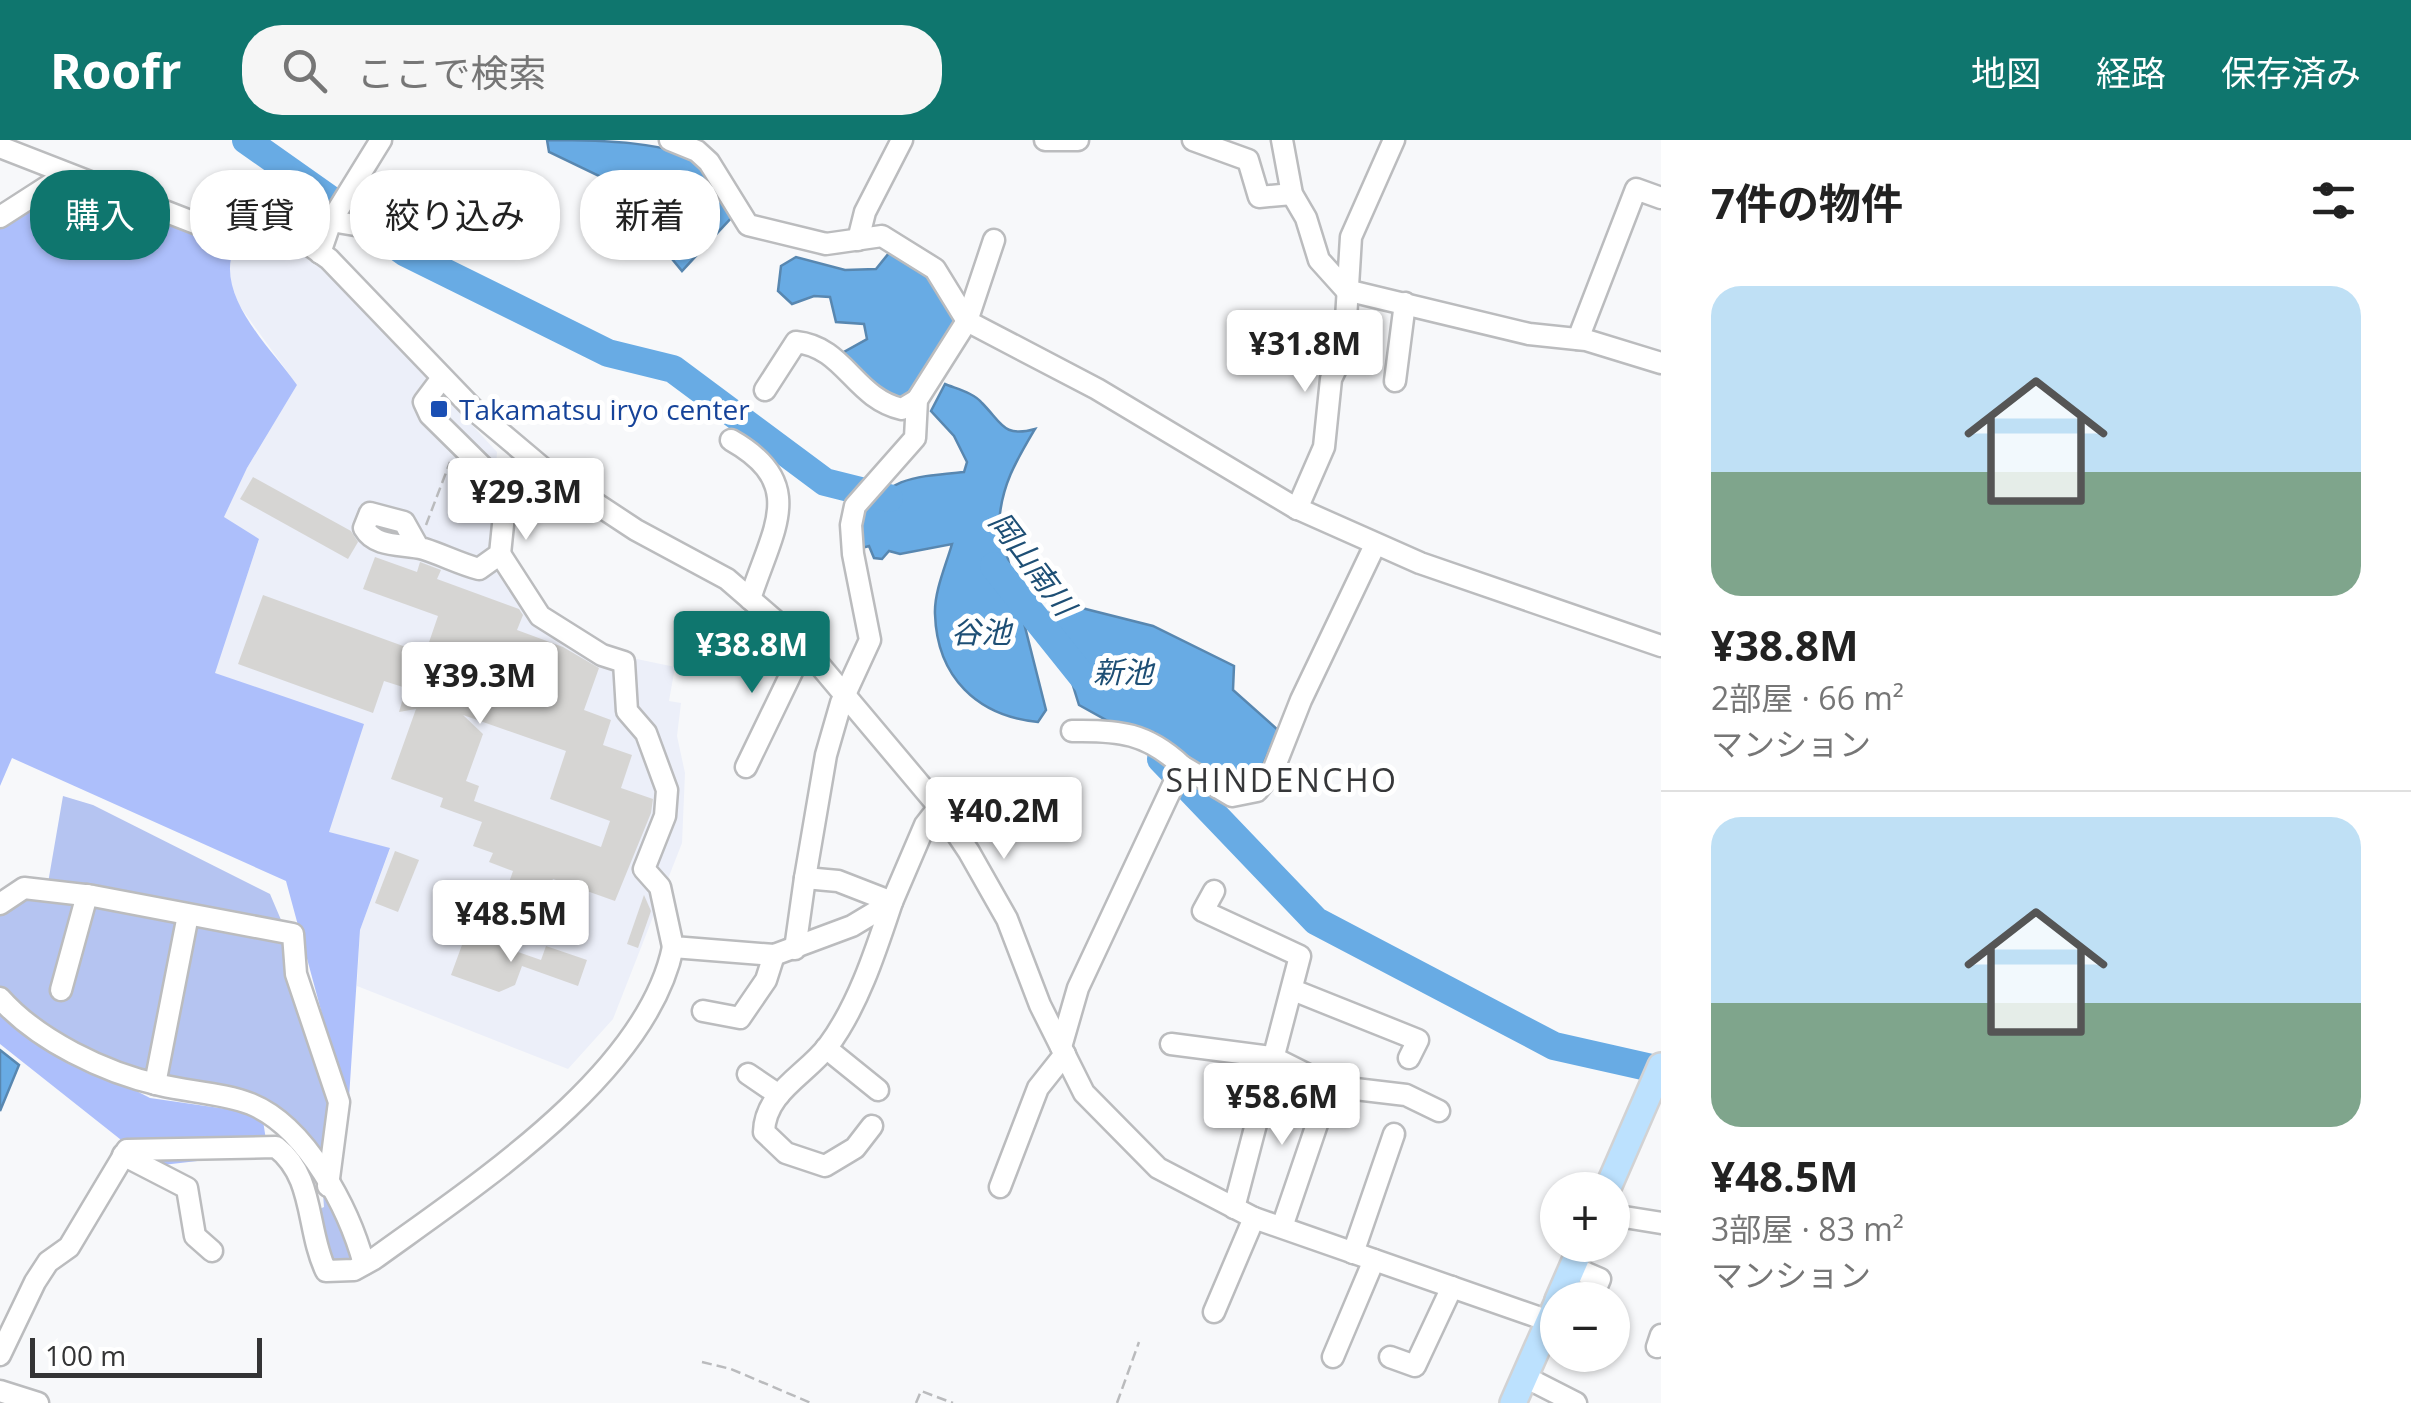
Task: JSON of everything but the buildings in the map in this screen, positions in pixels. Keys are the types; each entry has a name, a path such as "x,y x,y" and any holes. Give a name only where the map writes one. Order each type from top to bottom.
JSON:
{"main road":[{"path":"1615,1172 1661,1066"},
{"path":"1513,1403 1540,1341"}],"street":[{"path":"330,226 381,140"},
{"path":"670,140 697,151 709,162 748,224 826,244 882,236 935,269 966,320 1132,408 1297,508 1375,545 1524,602 1661,646"},
{"path":"858,240 865,212 902,140"},
{"path":"1045,140 1078,140"},
{"path":"1193,140 1248,160 1260,197 1292,194"},
{"path":"1282,140 1292,194 1306,218 1320,260 1346,290 1530,334 1578,339 1661,363"},
{"path":"1297,508 1324,448 1331,379 1344,352 1350,238 1394,140"},
{"path":"0,147 58,170"},
{"path":"1578,339 1636,188 1661,198"},
{"path":"0,216 30,197"},
{"path":"332,221 350,224"},
{"path":"765,390 796,342 832,352 848,376 887,406 902,409 917,400 966,320 994,240"},
{"path":"328,260 475,411 544,470 636,530 727,578 804,647 938,808 1007,919 1084,1093 1158,1168 1254,1218 1452,1287 1540,1304"},
{"path":"1395,380 1405,303"},
{"path":"0,1355 48,1262 69,1247 127,1150 276,1146 298,1172 312,1234 326,1271 340,1273 364,1264 528,1145 569,1107 646,1011 669,968 673,947 660,886 644,868 664,816 667,790 646,733 627,712 624,662 602,655 540,616 500,554 504,494 492,473 430,415 425,398 442,378"},
{"path":"703,1010 740,1018 784,952 805,878 826,754 870,640 851,525 855,506 915,438 917,400"},
{"path":"453,439 475,411"},
{"path":"731,440 757,455 780,486 778,512 750,599"},
{"path":"1072,731 1121,730 1135,734 1161,746 1182,766 1232,796 1257,791 1273,771 1300,700 1375,545"},
{"path":"418,547 479,569 500,554"},
{"path":"746,767 804,647"},
{"path":"1000,1188 1038,1088 1063,1050 1078,988 1182,766"},
{"path":"872,1126 855,1148 825,1166 786,1154 764,1132 768,1106 826,1048 876,952 892,902 925,825 938,808"},
{"path":"805,878 838,881 892,902"},
{"path":"0,904 24,888 87,895 293,934 296,974 338,1102 328,1186"},
{"path":"1214,891 1203,911 1300,956 1234,1208"},
{"path":"61,990 87,895"},
{"path":"673,947 784,952 852,926 892,902"},
{"path":"154,1084 188,915"},
{"path":"1294,990 1418,1040 1409,1058"},
{"path":"0,998 22,1023 51,1042 154,1084 251,1104 282,1123 328,1186 364,1264"},
{"path":"1171,1044 1272,1057 1330,1086 1406,1096 1439,1111"},
{"path":"826,1048 878,1090"},
{"path":"748,1074 778,1096"},
{"path":"1282,1227 1330,1086"},
{"path":"1333,1357 1364,1256 1394,1134"},
{"path":"123,1154 187,1188 195,1236 212,1251"},
{"path":"1214,1312 1254,1218"},
{"path":"1630,1218 1661,1223"},
{"path":"1583,1262 1599,1282"},
{"path":"1390,1357 1415,1366 1452,1287"},
{"path":"1524,1377 1576,1403"},
{"path":"0,1390 38,1403"}],"path":[{"path":"418,547 453,439"},
{"path":"1118,1403 1139,1342"},
{"path":"702,1362 731,1369 812,1403"},
{"path":"916,1403 921,1391 953,1403"}],"shaded area":[{"path":"30,204 30,260 170,260 170,220 190,227 190,260 231,260 230,275 242,309 297,385 247,468 224,517 259,539 215,673 364,724 329,832 390,848 360,930 349,1098 335,1062 286,881 12,758 0,786 0,223"},
{"path":"222,260 320,261 497,452 496,466 512,481 515,494 513,555 552,618 613,654 675,667 669,701 681,703 677,736 685,773 682,843 613,1019 568,1069 357,986 360,930 390,849 329,833 214,673 259,540 223,518 247,468 297,385 239,305"},
{"path":"63,796 93,805 270,894 290,941 334,1101 324,1156 358,1264 326,1266 315,1211 324,1207 320,1156 284,1118 153,1077 53,1039 0,989 0,896 48,883"},
{"path":"0,1014 13,1027 150,1098 262,1114 268,1153 154,1166 0,1044"}],"water":[{"path":"547,140 632,143 676,151 708,170 586,170 549,152"},
{"path":"720,192 733,216 720,230"},
{"path":"893,248 935,277 956,320 909,394 895,402 862,377 844,352 867,339 864,324 836,322 830,297 814,296 792,304 778,291 781,266 796,257 845,270 876,269"},
{"path":"673,260 692,260 682,271"},
{"name":"谷池","path":"945,384 975,397 1009,430 1035,429 1006,486 999,524 1046,710 1038,722 1016,718 979,702 952,674 943,657 935,606 952,544 900,554 889,551 882,559 874,558 869,546 862,548 856,519 880,495 916,478 964,472 967,462 954,436 931,411"},
{"name":"新池","path":"1046,599 1153,626 1234,666 1233,690 1278,730 1259,774 1243,791 1185,761 1155,733 1108,721 1079,705"},
{"path":"0,1050 19,1065 0,1111"}],"waterway":[{"name":"岡山南川","path":"246,140 406,253 608,353 673,369 825,482 889,498"},
{"name":"岡山南川","path":"994,566 1086,681"},
{"name":"岡山南川","path":"1161,759 1316,921 1554,1046 1661,1070"}],"place":[{"name":"Takamatsu iryo center","path":"439,409"}],"district":[{"name":"SHINDENCHO","path":"1282,779"}]}
